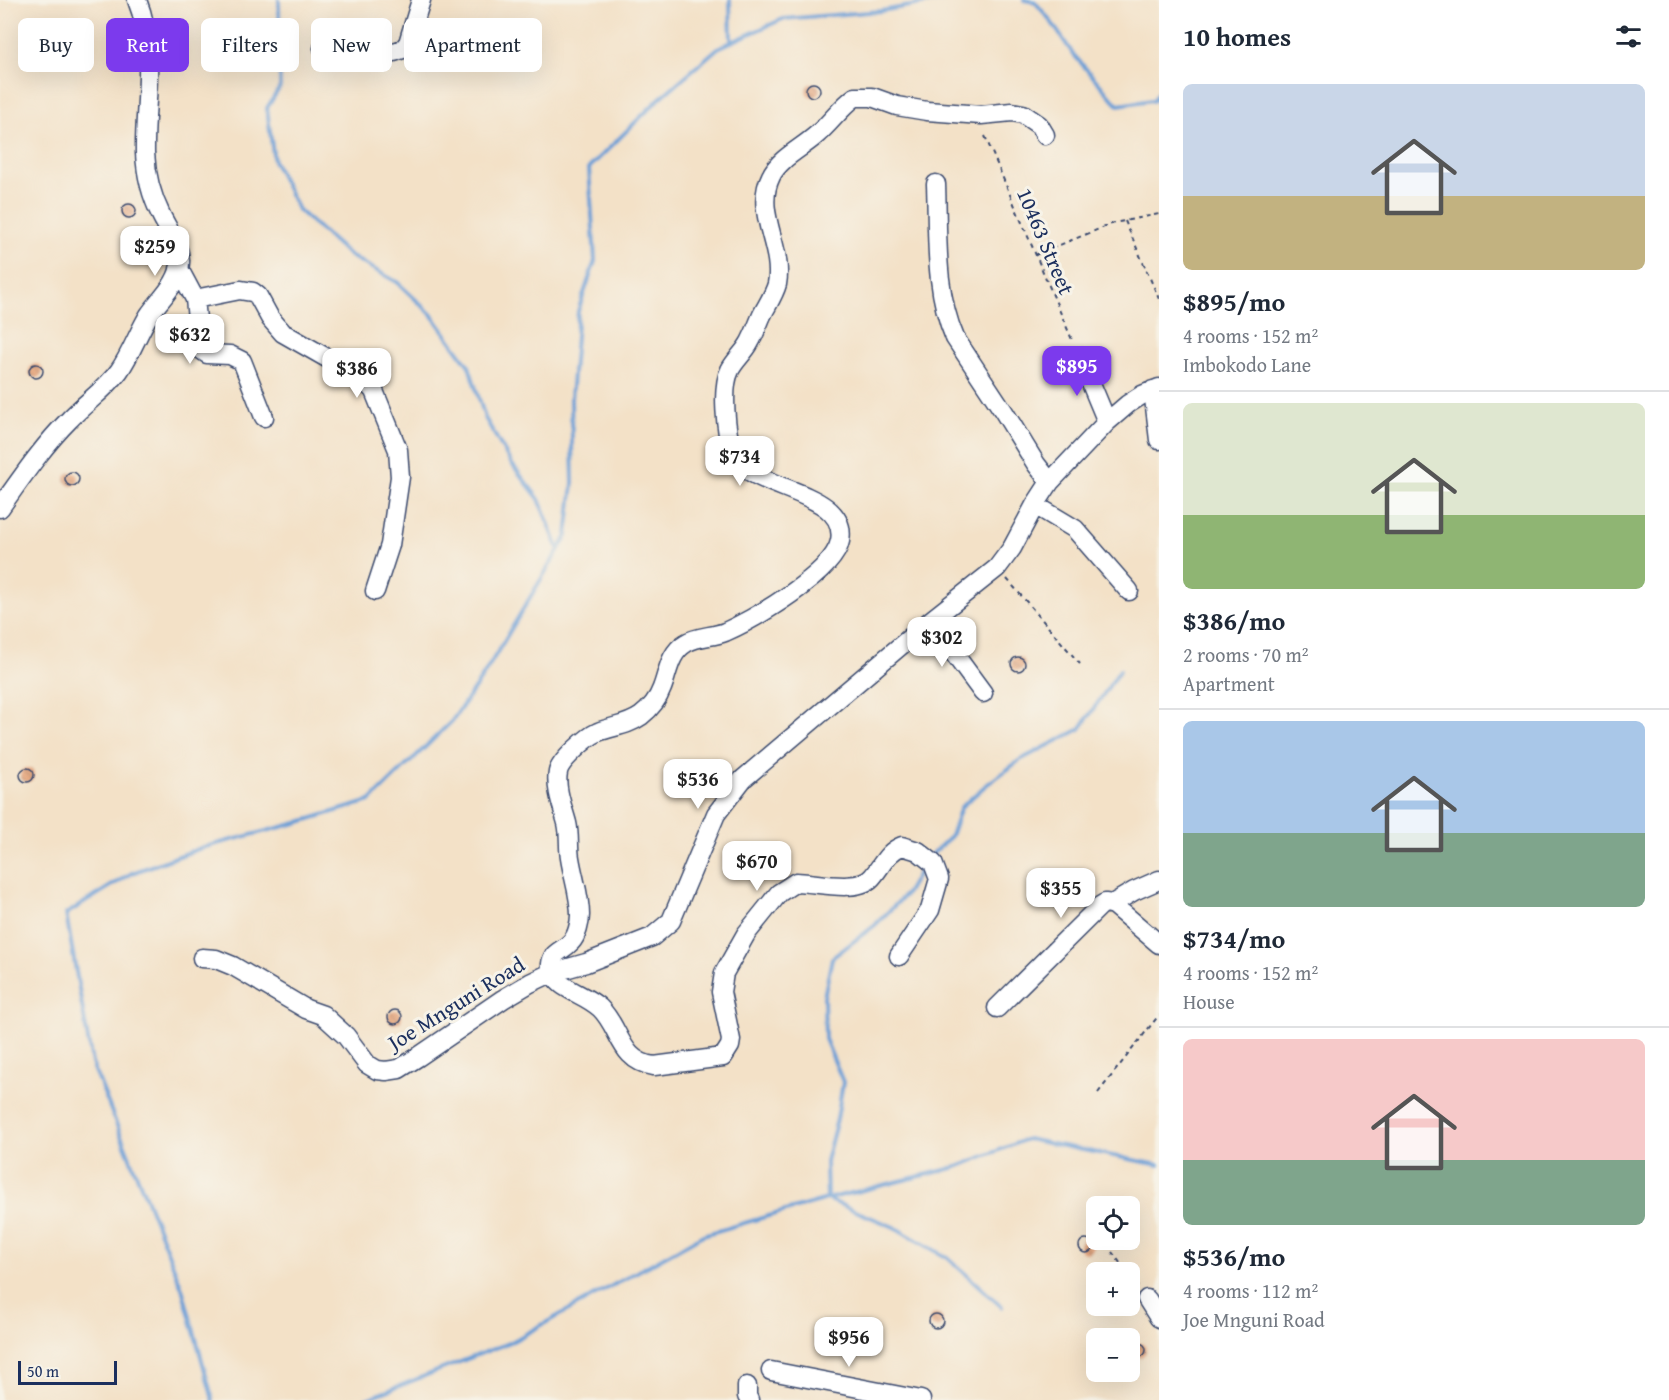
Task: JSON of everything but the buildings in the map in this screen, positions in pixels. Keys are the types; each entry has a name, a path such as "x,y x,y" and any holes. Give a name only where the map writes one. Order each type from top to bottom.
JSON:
{"street":[{"path":"0,508 51,439 110,383 179,269 179,252 159,212 147,173 145,154 149,57 137,0"},
{"path":"392,52 403,49 408,43 421,0"},
{"path":"899,956 930,910 939,879 933,863 918,851 902,846 892,850 872,879 858,885 838,886 795,882 779,893 746,934 722,980 721,992 730,1040 730,1046 723,1057 654,1066 644,1065 626,1051 614,1027 597,1005 562,985 551,973 551,961 554,954 571,942 580,920 580,906 570,855 568,829 557,776 561,764 593,735 627,725 652,705 662,688 667,667 686,643 722,633 759,616 830,562 840,542 841,530 836,517 803,495 750,472 733,454 730,441 725,394 730,371 750,343 777,281 775,256 764,203 771,175 776,168 813,138 855,97 872,97 897,106 927,111 981,115 1012,112 1023,114 1040,125 1045,135"},
{"path":"936,184 941,291 949,325 955,338 1036,464 1050,482"},
{"path":"179,269 195,299 200,349 207,354 230,355 242,361 264,417"},
{"path":"195,299 240,290 253,292 283,333 357,376 374,391 398,450 400,477 390,544 375,591"},
{"path":"1080,357 1107,422"},
{"path":"1156,389 1159,441"},
{"name":"Joe Mnguni Road","path":"202,958 216,959 233,966 306,1009 323,1015 346,1036 367,1064 377,1070 386,1071 399,1069 503,999 551,973 632,947 664,929 676,912 716,814 733,790 751,772 930,621 997,568 1012,548 1050,482 1107,422 1128,404 1156,389"},
{"path":"1035,505 1076,530 1129,591"},
{"path":"930,621 983,693"},
{"path":"1112,904 1159,880"},
{"path":"997,1008 1105,903 1112,904 1159,944"},
{"path":"1147,1299 1159,1318"},
{"path":"771,1371 921,1400"}],"path":[{"name":"10463 Street","path":"985,136 1080,357"},
{"path":"1035,255 1114,223 1159,214"},
{"path":"1125,221 1159,299"},
{"path":"997,568 1080,664"},
{"path":"1098,1093 1159,1015"},
{"path":"1112,1252 1120,1262"}],"waterway":[{"path":"279,0 280,87 267,108 274,162 298,210 350,256 397,282 431,314 469,366 485,418 511,463 539,499 558,548"},
{"path":"730,0 731,41"},
{"path":"213,1400 182,1288 92,1063 66,914 132,873 201,848 370,801 452,721 483,676 567,536 573,483 571,399 578,311 595,261 589,168 659,99 718,48 783,19 881,11 944,0"},
{"path":"1024,0 1035,2 1073,54 1118,105 1159,99"},
{"path":"1153,101 1159,91"},
{"path":"931,855 951,836 961,807 985,786 1020,760 1080,729 1120,670"},
{"path":"924,863 906,894 874,926 832,958 824,997 825,1039 843,1082 837,1119 826,1161 827,1199 894,1227 948,1258 1002,1307"},
{"path":"364,1400 513,1341 703,1235 827,1199 957,1167 1027,1139 1159,1165"}]}
